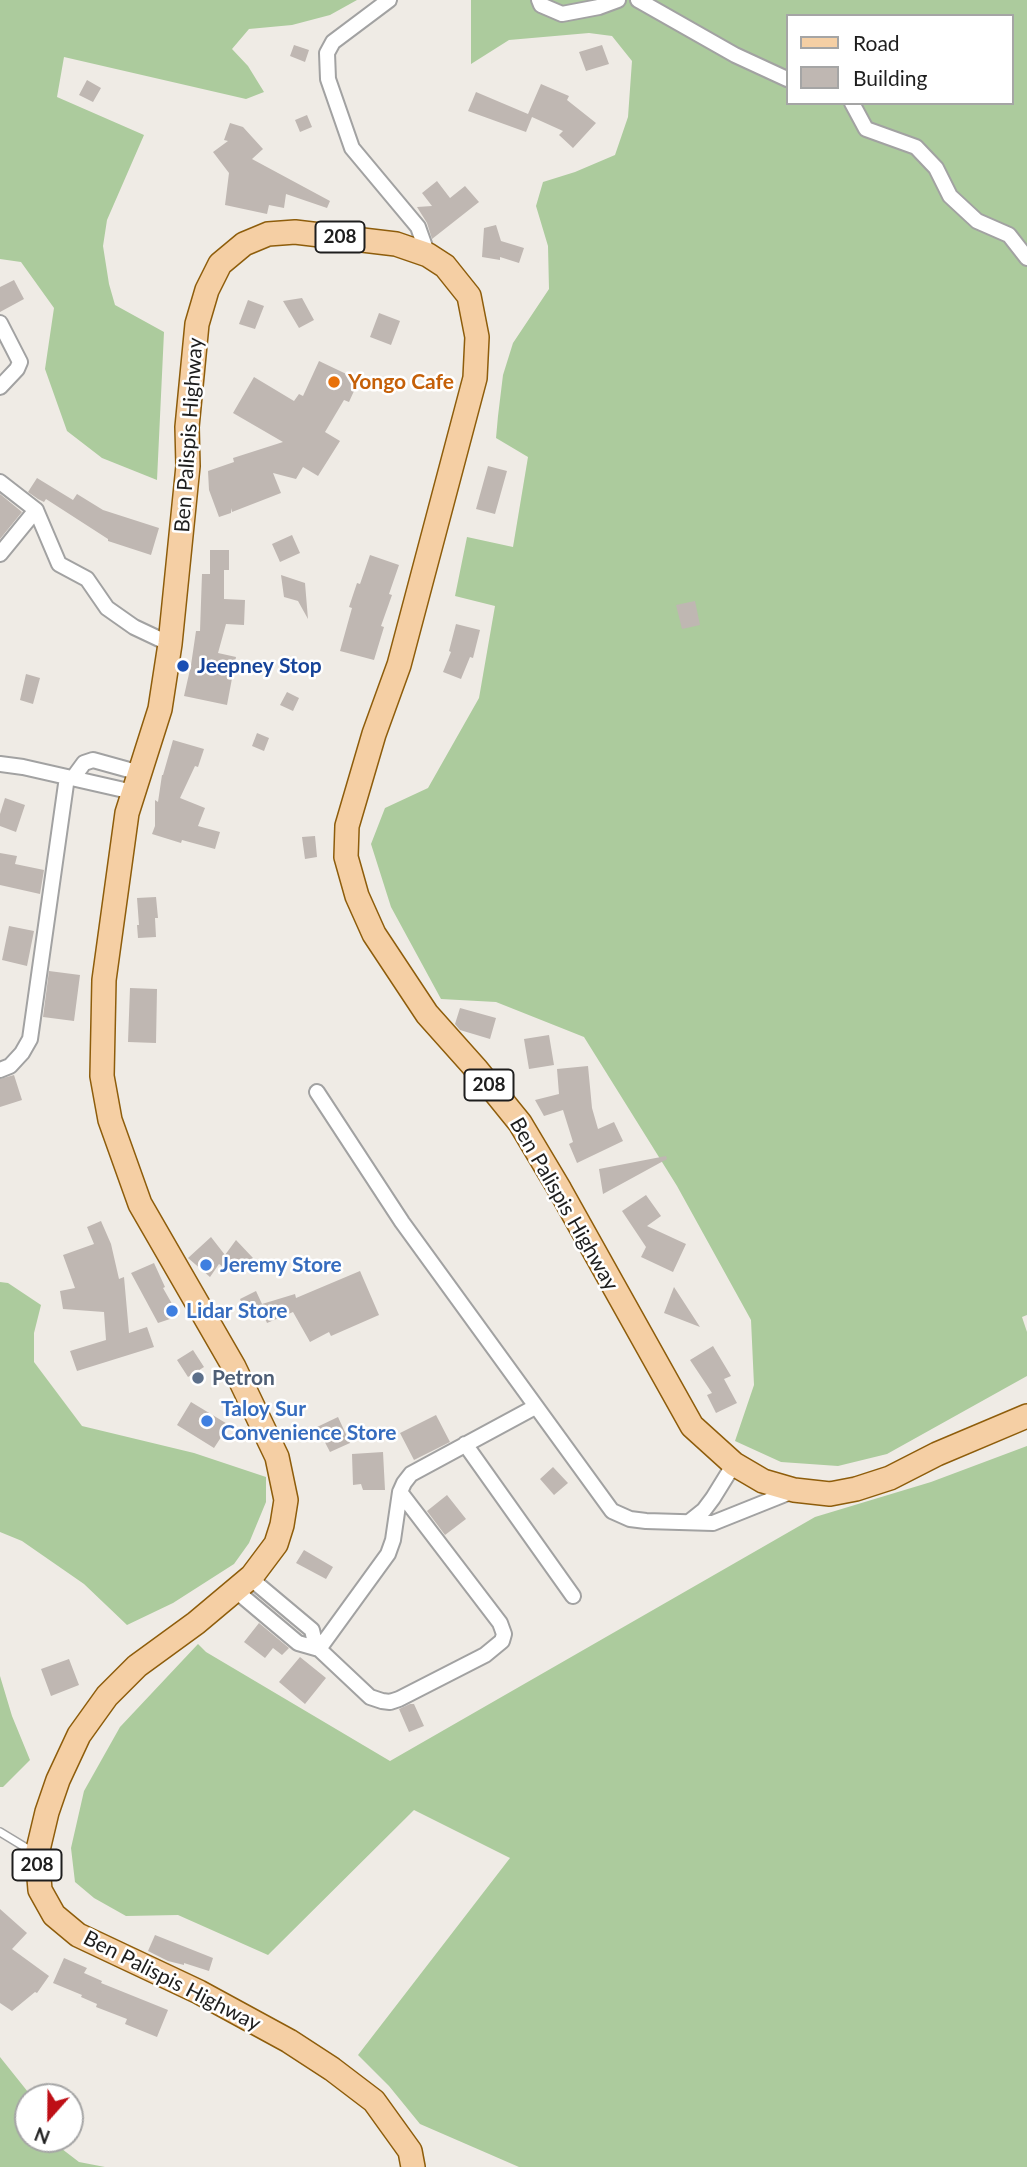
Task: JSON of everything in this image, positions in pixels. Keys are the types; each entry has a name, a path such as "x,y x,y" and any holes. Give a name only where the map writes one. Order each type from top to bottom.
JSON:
{"main road":[{"name":"Ben Palispis Highway","path":"413,2167 410,2151 374,2101 332,2068 289,2041 199,1992 107,1950 70,1928 54,1915 40,1889 37,1854 58,1780 79,1735 107,1696 137,1666 242,1584 276,1544 286,1500 277,1457 234,1367 141,1204 110,1120 102,1076 104,980 127,813 160,709 170,644 188,466 187,427 197,324 207,290 220,264 244,244 268,233 295,232 396,244 428,255 445,266 469,296 477,337 475,379 399,666 374,734 347,826 346,857 357,896 374,934 427,1014 520,1123 692,1426 734,1464 763,1481 794,1490 830,1494 890,1478 937,1454 1027,1416"}],"street":[{"path":"389,0 333,42 327,53 328,79 352,148 418,227 428,255"},
{"path":"538,0 541,5 562,14 599,8 618,0"},
{"path":"638,0 734,55 786,79"},
{"path":"853,105 866,129 916,147 936,168 950,196 977,221 1009,234 1027,258"},
{"path":"0,323 20,362 0,387"},
{"path":"0,482 36,510 59,564 88,579 107,608 134,627 170,644"},
{"path":"0,554 36,510"},
{"path":"0,1070 10,1066 30,1039 70,778 84,763 93,760 137,783"},
{"path":"0,764 70,778 137,783"},
{"path":"317,1092 402,1222 612,1511 630,1519 646,1521 713,1523 794,1490"},
{"path":"317,1648 388,1554 393,1540 400,1492 411,1474 535,1407"},
{"path":"465,1444 573,1596"},
{"path":"689,1522 704,1510 734,1464"},
{"path":"242,1584 298,1643 317,1648 370,1697 390,1702 485,1655 502,1641 500,1623 400,1492"}],"lane":[{"path":"0,1832 37,1854"}],"green space":[{"path":"0,0 357,0 330,15 292,25 249,29 232,49 248,66 264,92 246,99 64,57 57,97 144,135 107,220 103,246 115,305 164,332 157,480 102,458 67,431 45,369 54,308 21,262 0,259"},
{"path":"471,0 1027,0 1027,1315 1022,1317 1027,1332 1027,1376 887,1454 838,1466 781,1462 735,1441 754,1385 751,1320 677,1186 584,1037 496,1002 441,999 391,907 371,844 385,808 428,788 479,698 495,606 455,596 467,537 513,547 528,457 496,438 503,375 513,343 549,289 548,246 536,206 543,182 615,155 628,117 632,61 612,36 589,33 509,40 471,64"},
{"path":"0,1282 8,1283 41,1305 34,1333 34,1362 82,1426 194,1453 266,1477 266,1502 249,1543 234,1564 173,1603 127,1625 84,1584 22,1541 0,1532"},
{"path":"1027,1446 1027,2167 519,2167 420,2124 389,2086 358,2055 510,1858 414,1810 268,1955 178,1915 126,1916 94,1898 75,1882 71,1848 84,1791 120,1727 198,1644 206,1652 390,1761 815,1517 931,1482"},
{"path":"0,1676 12,1716 30,1760 3,1787 0,1787"},
{"path":"0,2057 21,2083 14,2083 14,2153 67,2153 79,2162 105,2167 0,2167"}],"building":[{"path":"294,45 309,50 305,62 290,56"},
{"path":"602,45 609,64 586,71 579,52"},
{"path":"87,80 101,88 93,102 79,95"},
{"path":"541,84 569,96 567,100 596,123 573,148 559,135 563,131 532,117 526,132 468,111 476,92 528,114"},
{"path":"307,115 312,127 300,132 295,120"},
{"path":"230,123 243,127 263,149 252,159 330,201 327,208 286,194 284,208 269,205 267,214 225,205 229,173 213,152 228,141 224,140"},
{"path":"437,181 450,198 465,186 479,202 432,239 427,223 417,207 432,206 422,193"},
{"path":"496,225 501,241 524,248 519,263 500,257 500,260 482,257 484,228"},
{"path":"14,280 24,299 0,312 0,287"},
{"path":"302,298 314,320 299,328 283,301"},
{"path":"248,300 264,306 255,329 239,324"},
{"path":"379,313 400,321 391,345 370,337"},
{"path":"319,361 359,380 349,402 344,400 325,432 340,441 318,476 303,467 296,479 273,473 281,493 232,512 231,508 231,513 219,517 209,490 208,471 234,462 233,458 283,442 233,413 254,377 294,401 299,394 303,396"},
{"path":"488,466 507,471 495,514 476,509"},
{"path":"37,478 73,500 77,494 103,510 159,528 151,555 108,541 46,499 44,502 38,499 28,492"},
{"path":"0,494 22,512 0,539"},
{"path":"292,535 300,553 280,562 272,544"},
{"path":"210,550 229,550 229,570 224,570 224,599 245,600 244,625 226,624 218,653 236,657 227,705 184,696 196,631 200,631 202,574 210,574"},
{"path":"370,555 399,565 389,594 392,595 381,626 384,627 374,660 340,651 352,608 349,607"},
{"path":"281,575 305,583 308,619 298,601 284,597"},
{"path":"695,601 700,625 682,629 676,605"},
{"path":"456,624 480,630 473,658 470,657 461,679 443,672 451,652 449,651"},
{"path":"26,674 40,678 33,704 20,700"},
{"path":"287,692 299,698 293,711 280,705"},
{"path":"257,733 269,738 264,751 252,746"},
{"path":"173,740 204,749 198,767 195,766 180,798 205,808 198,826 220,832 215,849 152,834 155,826 155,800 158,802 162,775"},
{"path":"5,798 25,805 16,832 0,826 0,814"},
{"path":"315,836 317,857 305,859 302,837"},
{"path":"0,853 17,856 15,864 44,870 40,894 0,885"},
{"path":"156,897 156,937 138,938 137,898"},
{"path":"9,926 34,931 27,966 2,960"},
{"path":"49,971 80,975 74,1021 43,1017"},
{"path":"130,988 157,989 156,1043 128,1042"},
{"path":"460,1008 496,1018 490,1039 460,1030 455,1024"},
{"path":"549,1035 554,1065 529,1069 524,1039"},
{"path":"588,1066 592,1108 598,1129 614,1122 623,1141 577,1163 569,1144 573,1142 563,1110 544,1116 535,1100 559,1094 557,1069"},
{"path":"14,1075 22,1100 0,1107 0,1079"},
{"path":"666,1156 667,1159 603,1194 599,1169"},
{"path":"646,1195 661,1216 647,1226 686,1244 673,1272 641,1257 646,1247 622,1211"},
{"path":"101,1221 111,1244 119,1279 124,1277 129,1333 147,1327 154,1347 77,1371 70,1351 106,1340 104,1312 63,1309 60,1291 75,1288 63,1255 94,1244 87,1227"},
{"path":"211,1237 225,1255 236,1240 253,1258 233,1274 219,1264 210,1277 188,1258"},
{"path":"154,1263 165,1287 163,1288 179,1316 158,1323 131,1273"},
{"path":"360,1271 379,1315 331,1336 329,1332 310,1342 293,1312 267,1323 261,1309 247,1315 240,1299 256,1291 262,1304 295,1294 296,1298"},
{"path":"674,1287 700,1327 664,1313"},
{"path":"713,1346 731,1376 724,1379 737,1403 716,1413 707,1395 712,1393 690,1360"},
{"path":"193,1350 204,1367 188,1377 177,1360"},
{"path":"191,1402 229,1425 214,1448 177,1425"},
{"path":"436,1415 450,1442 414,1460 400,1433"},
{"path":"338,1417 350,1443 330,1452 317,1427"},
{"path":"383,1452 385,1490 363,1490 361,1484 353,1485 352,1454"},
{"path":"553,1467 568,1483 554,1495 540,1479"},
{"path":"447,1495 466,1519 445,1535 427,1511"},
{"path":"304,1550 333,1567 326,1579 296,1563"},
{"path":"259,1623 289,1648 282,1655 273,1648 265,1658 244,1642"},
{"path":"300,1657 326,1678 305,1704 279,1682"},
{"path":"69,1659 79,1685 51,1696 41,1669"},
{"path":"414,1704 424,1726 409,1732 399,1709"},
{"path":"0,1909 27,1933 12,1949 49,1976 37,1993 12,2011 0,2003"},
{"path":"155,1935 213,1958 209,1971 168,1961 148,1951"},
{"path":"64,1958 87,1968 84,1973 102,1981 101,1983 168,2010 157,2037 125,2024 127,2019 96,2007 97,2004 81,1997 82,1995 53,1983"}],"place":[{"name":"Yongo Cafe","path":"334,382"},
{"name":"Jeepney Stop","path":"183,666"},
{"name":"Jeremy Store","path":"206,1265"},
{"name":"Lidar Store","path":"172,1311"},
{"name":"Petron","path":"198,1378"},
{"name":"Taloy Sur Convenience Store","path":"207,1421"}]}
